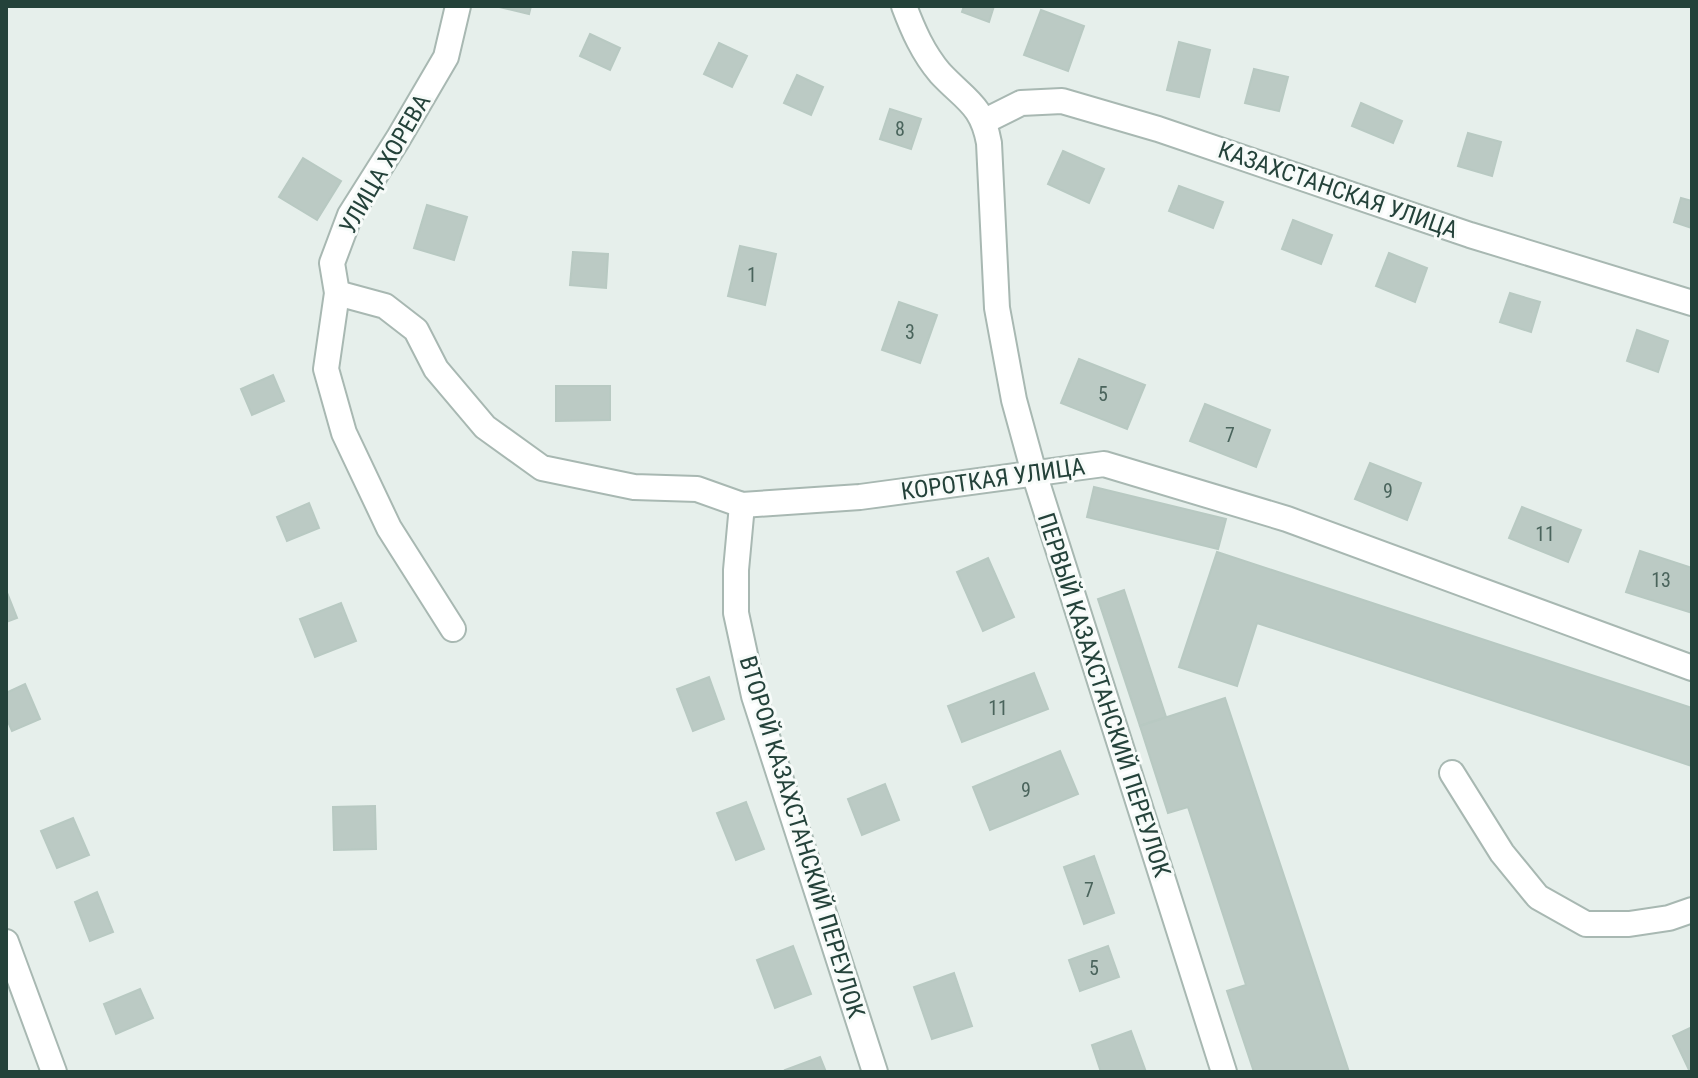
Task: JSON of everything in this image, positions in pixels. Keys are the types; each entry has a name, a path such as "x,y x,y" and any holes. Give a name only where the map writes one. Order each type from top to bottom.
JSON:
{"street":[{"name":"УЛИЦА ХОРЕВА","path":"453,629 389,528 344,433 326,369 337,293 332,263 350,215 446,57 458,6"},
{"path":"904,6 915,36 939,71 972,103 985,121"},
{"name":"КАЗАХСТАНСКАЯ УЛИЦА","path":"985,121 1021,103 1062,101 1158,129 1470,235 1692,303"},
{"name":"ПЕРВЫЙ КАЗАХСТАНСКИЙ ПЕРЕУЛОК","path":"985,121 989,143 997,308 1014,400 1034,473 1224,1072"},
{"name":"КОРОТКАЯ УЛИЦА","path":"337,293 385,306 416,330 436,369 485,427 542,468 634,487 697,489 742,505 860,497 1104,464 1287,519 1692,668"},
{"name":"ВТОРОЙ КАЗАХСТАНСКИЙ ПЕРЕУЛОК","path":"742,505 736,613 754,696 875,1072"},
{"path":"1452,773 1502,853 1538,897 1586,924 1629,924 1669,918 1692,910"},
{"path":"6,942 54,1072"}],"building":[{"path":"495,6 531,6 529,14"},
{"path":"964,6 994,6 989,22 962,12"},
{"path":"1041,10 1084,26 1068,71 1024,55"},
{"path":"590,34 620,48 610,70 580,56"},
{"path":"1179,42 1210,50 1199,97 1167,90"},
{"path":"719,43 747,56 732,87 704,74"},
{"path":"1254,69 1288,77 1279,111 1245,103"},
{"path":"797,75 823,87 811,115 784,103"},
{"path":"1361,103 1402,121 1393,143 1352,126"},
{"path":"890,109 921,119 911,149 880,139"},
{"path":"1468,133 1501,142 1492,176 1458,166"},
{"path":"1063,151 1104,169 1089,203 1048,184"},
{"path":"303,158 341,181 317,220 279,197"},
{"path":"1179,186 1223,202 1213,228 1169,211"},
{"path":"1681,198 1692,201 1692,228 1674,222"},
{"path":"427,205 467,217 454,260 414,248"},
{"path":"1293,220 1332,235 1321,264 1282,249"},
{"path":"740,246 776,254 765,305 728,296"},
{"path":"573,252 608,254 606,288 570,285"},
{"path":"1389,253 1427,268 1415,302 1376,286"},
{"path":"1510,293 1540,302 1531,332 1500,322"},
{"path":"899,302 937,315 920,363 882,350"},
{"path":"1637,330 1668,341 1658,372 1627,361"},
{"path":"1079,359 1145,385 1127,429 1061,403"},
{"path":"273,375 284,401 252,415 241,389"},
{"path":"556,386 610,386 610,420 556,421"},
{"path":"1205,404 1270,430 1256,467 1190,441"},
{"path":"1370,463 1421,483 1407,520 1355,499"},
{"path":"1094,487 1226,519 1218,549 1087,517"},
{"path":"309,503 319,528 287,541 277,517"},
{"path":"1522,507 1581,530 1568,562 1509,538"},
{"path":"1640,551 1692,568 1692,613 1626,592"},
{"path":"1217,552 1692,708 1692,766 1257,623 1237,686 1179,667"},
{"path":"988,558 1014,617 983,631 957,572"},
{"path":"6,590 17,618 6,622"},
{"path":"1124,590 1166,717 1140,726 1098,599"},
{"path":"341,603 356,641 315,657 300,619"},
{"path":"1034,673 1048,709 962,742 948,706"},
{"path":"709,677 724,719 693,731 677,689"},
{"path":"25,684 40,719 12,731 6,717 6,693"},
{"path":"1225,698 1349,1072 1254,1072 1227,991 1246,985 1188,807 1168,813 1140,726"},
{"path":"1060,751 1078,794 990,830 973,787"},
{"path":"885,784 899,820 862,835 848,799"},
{"path":"746,802 764,849 736,860 717,813"},
{"path":"375,806 376,849 334,850 333,807"},
{"path":"73,818 89,855 57,868 41,831"},
{"path":"1094,856 1114,913 1084,924 1064,867"},
{"path":"97,892 113,932 90,941 75,902"},
{"path":"793,946 811,994 775,1008 757,960"},
{"path":"1108,946 1119,977 1080,991 1069,960"},
{"path":"954,973 972,1026 932,1039 914,987"},
{"path":"140,989 153,1018 116,1034 104,1004"},
{"path":"1692,1027 1692,1072 1690,1072 1673,1036"},
{"path":"1131,1031 1146,1072 1101,1072 1092,1045"},
{"path":"820,1057 826,1072 785,1070"}]}
